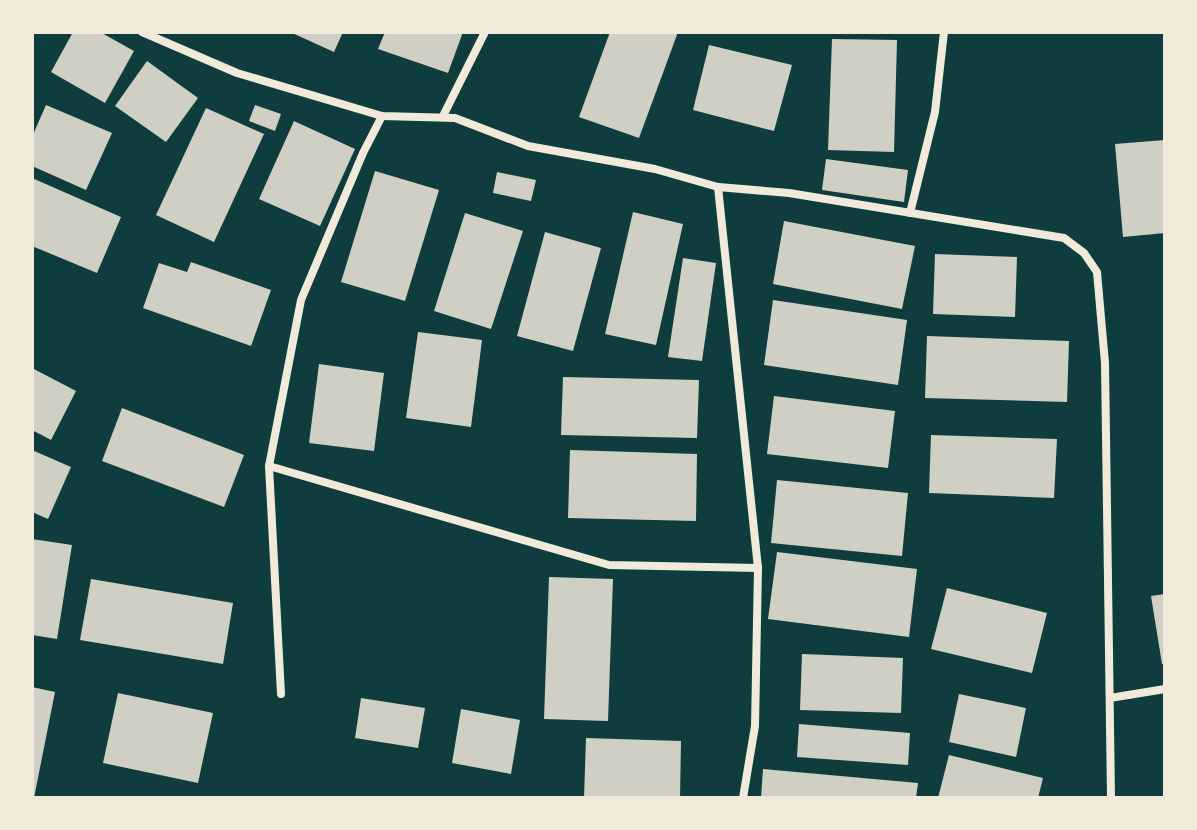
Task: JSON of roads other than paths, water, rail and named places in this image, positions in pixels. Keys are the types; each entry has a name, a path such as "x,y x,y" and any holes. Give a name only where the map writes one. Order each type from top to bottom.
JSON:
{"street":[{"path":"142,32 237,73 382,116 443,116 528,146 655,169 718,187 789,193 1064,238 1084,253 1097,272 1105,363 1111,798"},
{"path":"443,116 485,32"},
{"path":"910,213 935,112 944,32"},
{"path":"281,694 269,466 301,300 363,153 382,116"},
{"path":"718,187 758,568 755,726 743,798"},
{"path":"269,466 609,565 758,568"},
{"path":"1110,698 1165,689"}]}
